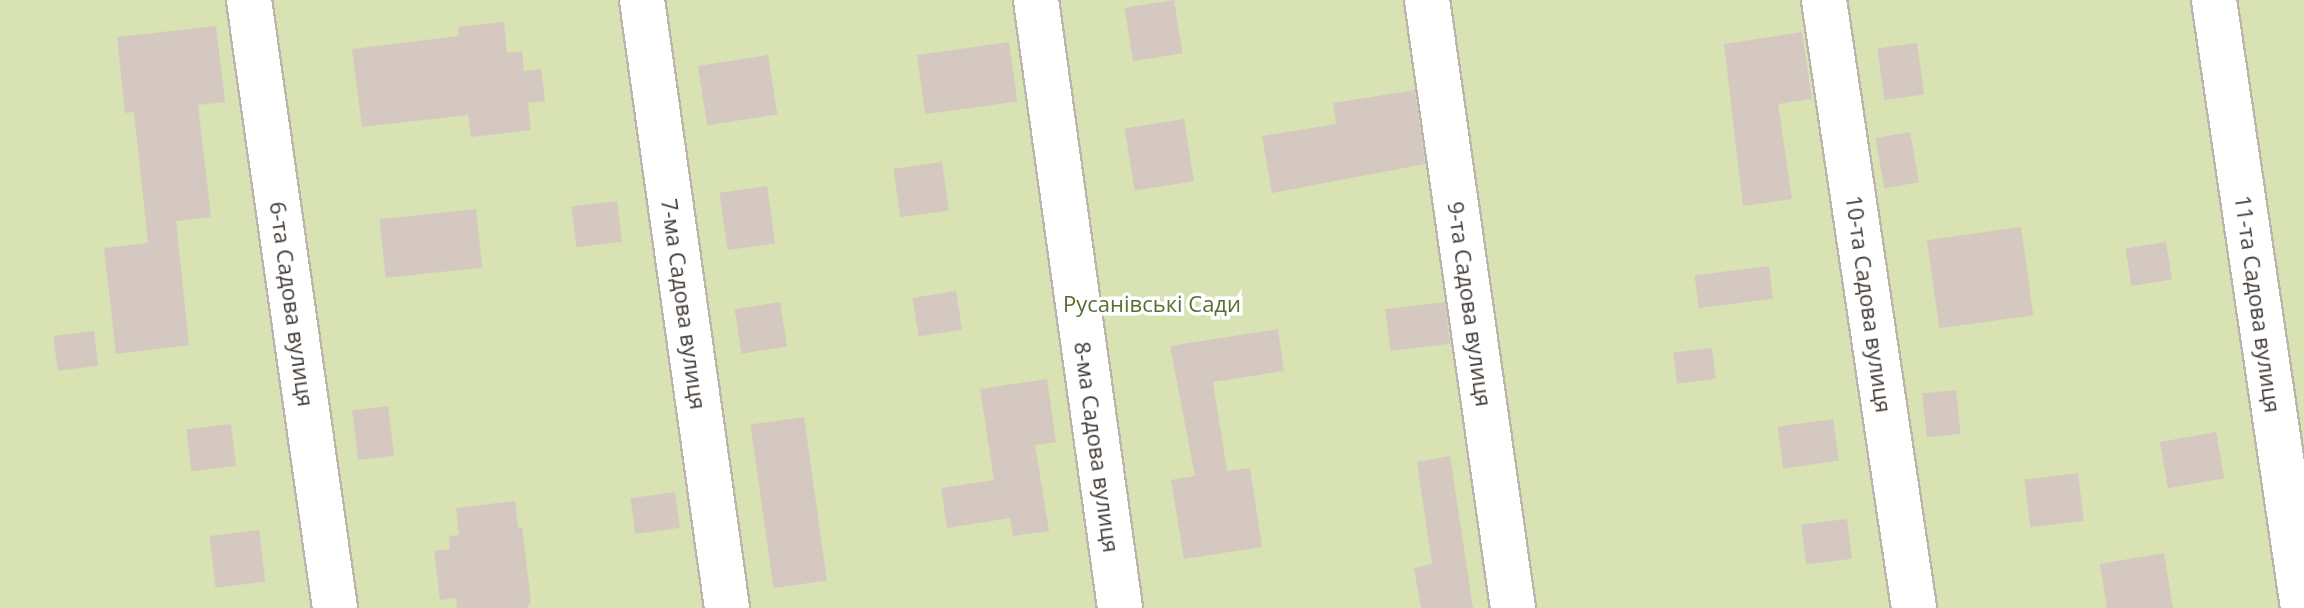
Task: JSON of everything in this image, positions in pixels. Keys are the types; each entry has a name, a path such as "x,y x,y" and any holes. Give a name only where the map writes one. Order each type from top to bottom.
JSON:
{"street":[{"name":"6-та Садова вулиця","path":"249,0 335,608"},
{"name":"7-ма Садова вулиця","path":"642,0 727,608"},
{"name":"8-ма Садова вулиця","path":"1036,0 1120,608"},
{"name":"9-та Садова вулиця","path":"1427,0 1513,608"},
{"name":"10-та Садова вулиця","path":"1824,0 1914,608"},
{"name":"11-та Садова вулиця","path":"2214,0 2303,608"}],"green space":[{"name":"Русанівські Сади","path":"0,0 2304,0 2304,608 0,608"}],"building":[{"path":"1174,0 1182,53 1133,61 1125,8"},
{"path":"504,22 507,53 522,51 524,71 541,69 545,101 528,103 531,130 471,137 468,115 362,127 352,49 459,36 458,27"},
{"path":"216,26 225,102 198,105 211,217 176,221 189,345 116,354 104,248 148,243 134,112 125,113 117,37"},
{"path":"1802,32 1812,99 1778,104 1792,199 1743,206 1724,44"},
{"path":"1009,42 1017,101 925,114 917,55"},
{"path":"1917,43 1924,94 1885,100 1877,49"},
{"path":"768,55 777,114 707,125 698,66"},
{"path":"1415,90 1425,164 1272,193 1262,136 1336,124 1333,103"},
{"path":"1184,119 1194,181 1135,191 1125,128"},
{"path":"1910,132 1919,182 1884,188 1876,138"},
{"path":"942,162 949,211 900,217 893,169"},
{"path":"767,186 775,243 728,250 719,193"},
{"path":"617,201 622,242 576,247 571,207"},
{"path":"476,209 482,268 386,278 380,219"},
{"path":"2021,227 2033,315 1939,328 1927,240"},
{"path":"2166,242 2172,280 2131,286 2126,248"},
{"path":"1769,266 1773,299 1699,308 1695,275"},
{"path":"956,291 962,330 919,336 913,298"},
{"path":"780,302 787,346 742,354 735,309"},
{"path":"1445,302 1450,344 1391,351 1385,309"},
{"path":"1278,329 1284,371 1213,382 1227,471 1250,468 1262,547 1184,559 1171,480 1195,476 1170,346"},
{"path":"94,331 98,366 58,371 53,336"},
{"path":"1712,348 1716,379 1677,384 1673,353"},
{"path":"1047,379 1056,442 1035,445 1049,531 1013,536 1010,518 947,528 941,488 994,480 980,389"},
{"path":"1956,390 1961,434 1927,437 1922,394"},
{"path":"388,406 394,456 358,460 352,410"},
{"path":"804,417 827,580 773,588 751,425"},
{"path":"1833,419 1839,461 1783,468 1778,427"},
{"path":"231,424 236,466 191,471 186,429"},
{"path":"2216,432 2224,478 2168,488 2160,442"},
{"path":"1450,456 1473,608 1421,608 1414,568 1432,564 1417,462"},
{"path":"2078,473 2084,521 2030,527 2024,480"},
{"path":"675,492 680,528 635,534 630,498"},
{"path":"515,501 518,528 522,527 531,601 527,608 457,608 456,598 440,600 434,551 450,549 449,536 459,535 456,508"},
{"path":"1847,519 1852,559 1806,564 1801,525"},
{"path":"259,530 265,582 216,588 209,536"},
{"path":"2164,553 2173,608 2107,608 2100,564"}]}
